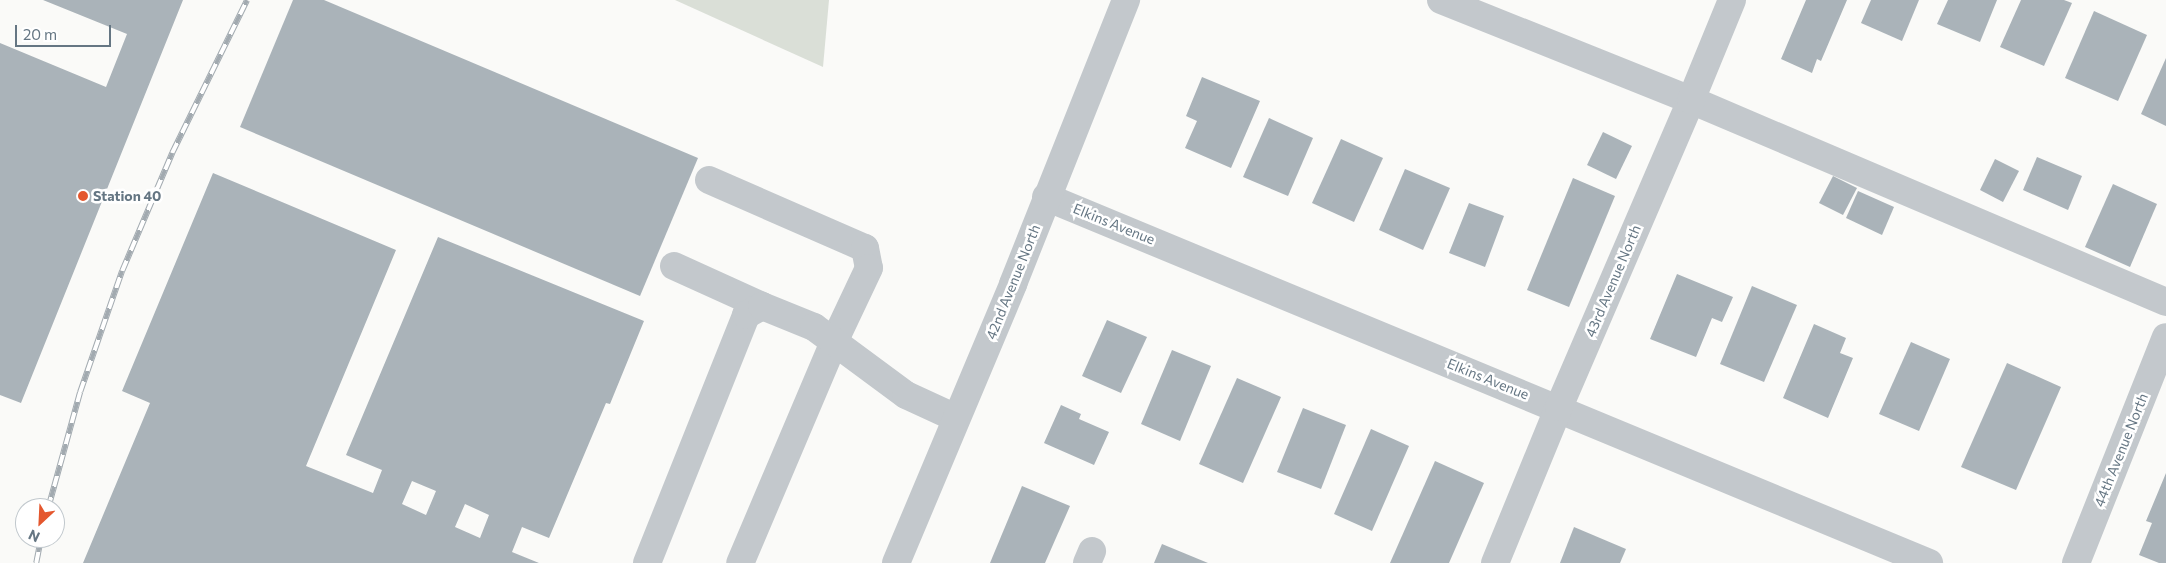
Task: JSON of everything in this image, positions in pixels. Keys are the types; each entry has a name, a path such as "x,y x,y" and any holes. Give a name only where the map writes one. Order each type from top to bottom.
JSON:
{"street":[{"name":"42nd Avenue North","path":"896,563 1013,284 1046,197 1126,0"},
{"path":"1441,0 1692,100 2166,302"},
{"name":"43rd Avenue North","path":"1495,563 1558,407 1692,100 1732,0"},
{"path":"709,180 865,248 869,268 834,342 740,563"},
{"name":"Elkins Avenue","path":"1046,197 1558,407 1929,563"},
{"path":"674,266 762,306 814,327 906,395 956,418"},
{"path":"647,563 746,315 762,306"},
{"name":"44th Avenue North","path":"2076,563 2166,337"}],"shaded area":[{"path":"675,0 829,0 823,67"}],"building":[{"path":"43,0 183,0 21,403 0,395 0,43 106,87 127,34"},
{"path":"293,0 324,0 698,158 640,296 240,127"},
{"path":"1806,0 1847,0 1821,61 1817,59 1812,73 1781,59"},
{"path":"1871,0 1919,0 1902,41 1861,23"},
{"path":"1948,0 1997,0 1980,42 1937,24"},
{"path":"2021,0 2064,0 2072,3 2044,66 2000,47"},
{"path":"2094,11 2147,35 2118,101 2065,78"},
{"path":"2166,58 2166,126 2141,114"},
{"path":"1202,77 1260,101 1231,168 1185,148 1197,121 1186,116"},
{"path":"1269,118 1313,138 1288,196 1243,177"},
{"path":"1603,132 1632,146 1616,179 1587,165"},
{"path":"1341,139 1383,158 1354,222 1312,203"},
{"path":"2037,157 2082,176 2068,210 2023,190"},
{"path":"1995,159 2019,171 2003,202 1980,190"},
{"path":"1405,169 1450,188 1423,250 1379,230"},
{"path":"213,173 396,250 306,466 373,493 382,470 346,455 438,237 644,321 610,404 606,403 549,538 522,527 512,552 539,563 83,563 150,403 122,391","holes":["412,481 436,491 426,515 402,504","465,504 489,515 480,538 455,527"]},
{"path":"1833,176 1857,188 1843,215 1819,203"},
{"path":"1573,178 1615,196 1569,307 1527,290"},
{"path":"2113,184 2157,204 2130,267 2085,247"},
{"path":"1858,191 1894,207 1882,235 1846,218"},
{"path":"1469,203 1504,216 1485,267 1449,253"},
{"path":"1677,274 1733,297 1722,322 1712,318 1696,357 1650,339"},
{"path":"1752,286 1797,305 1764,382 1720,364"},
{"path":"1107,320 1147,337 1121,393 1082,376"},
{"path":"1814,324 1846,338 1840,353 1853,358 1828,418 1783,398"},
{"path":"1911,342 1950,359 1919,431 1879,414"},
{"path":"1172,350 1211,366 1180,441 1141,424"},
{"path":"2007,363 2061,387 2016,490 1961,467"},
{"path":"1237,378 1281,397 1243,483 1199,464"},
{"path":"1061,405 1081,414 1079,419 1109,432 1094,465 1044,443"},
{"path":"1303,408 1346,425 1321,489 1277,472"},
{"path":"1371,429 1409,446 1372,531 1334,514"},
{"path":"1435,461 1484,483 1449,563 1390,563"},
{"path":"2166,473 2166,563 2159,563 2139,555 2152,523 2146,521"},
{"path":"1022,486 1070,506 1045,563 990,563"},
{"path":"1574,527 1626,549 1620,563 1560,563"},
{"path":"1162,544 1208,563 1154,563"}],"railway":[{"path":"51,498 80,392 122,271 172,153 247,0"},
{"path":"36,563 39,548"}],"place":[{"name":"Station 40","path":"83,196"}]}
